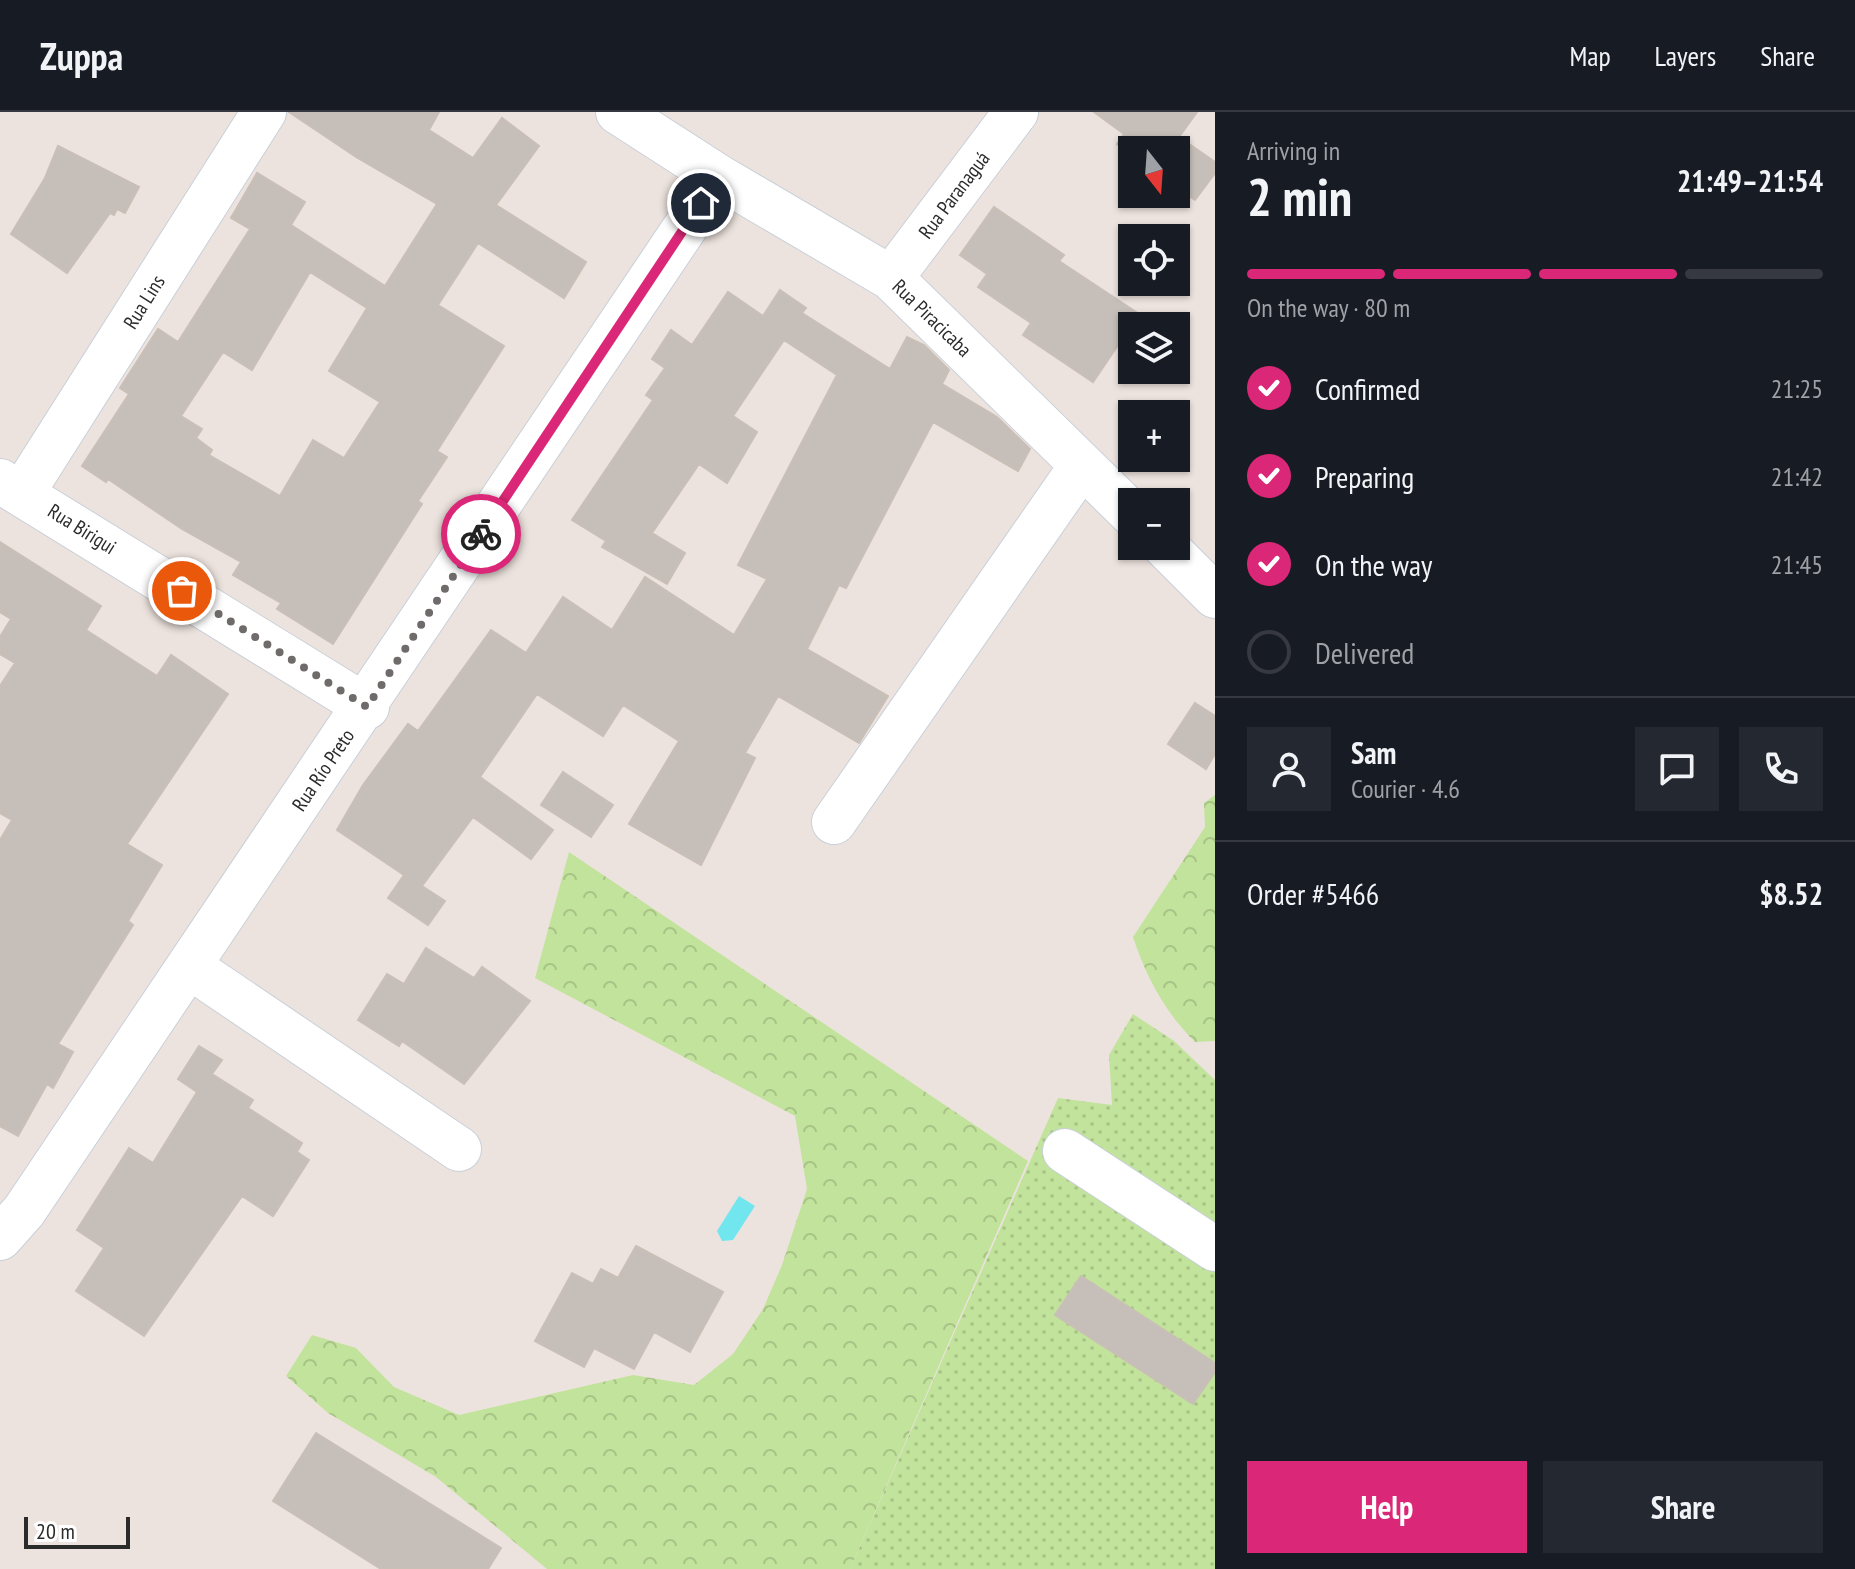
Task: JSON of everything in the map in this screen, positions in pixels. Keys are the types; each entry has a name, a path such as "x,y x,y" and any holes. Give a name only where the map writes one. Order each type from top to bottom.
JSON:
{"street":[{"name":"Rua Lins","path":"12,487 264,112"},
{"name":"Rua Piracicaba","path":"618,112 719,177 891,278 1118,500"},
{"name":"Rua Paranaguá","path":"891,278 1016,112"},
{"name":"Rua Río Preto","path":"0,1238 24,1211 367,707 719,177"},
{"path":"834,822 1082,465"},
{"name":"Rua Birigui","path":"12,487 367,707"},
{"path":"1179,560 1215,596"},
{"path":"190,967 459,1149"},
{"path":"1065,1151 1215,1249"}],"green space":[{"path":"1215,795 1215,1041 1195,1042 1174,1019 1158,993 1133,937 1205,827 1204,803"},
{"path":"569,852 1028,1161 850,1569 547,1569 436,1477 328,1413 286,1376 312,1335 356,1348 394,1387 459,1415 633,1375 694,1385 733,1354 763,1309 782,1265 807,1189 795,1116 535,978"},
{"path":"1133,1014 1174,1041 1215,1080 1215,1569 850,1569 1058,1098 1112,1105 1109,1055"}],"water":[{"path":"739,1196 755,1206 733,1240 722,1241 717,1231"}],"building":[{"path":"289,112 439,112 429,130 473,158 502,118 539,146 496,205 586,262 564,298 478,243 438,305 504,346 437,451 447,457 418,501 422,504 333,644 277,609 281,603 233,575 241,562 82,466 129,394 120,388 158,329 178,342 250,229 231,218 257,173 305,202 291,225 385,286 437,204 356,157","holes":["310,272 367,308 329,371 380,402 344,458 313,440 280,496 209,455 212,450 196,438 202,429 181,416 223,352 252,370"]},
{"path":"1094,112 1197,112 1180,136 1123,136 1124,134"},
{"path":"1190,145 1215,162 1215,173 1195,200 1190,197"},
{"path":"58,146 139,187 125,213 117,209 114,215 110,213 67,273 11,234 45,178"},
{"path":"994,207 1064,255 1059,261 1136,312 1118,312 1118,345 1093,382 1023,335 1031,323 978,287 987,274 960,255"},
{"path":"780,290 806,308 802,313 890,369 907,337 924,345 949,370 942,384 997,417 1030,449 1018,471 933,422 846,588 839,585 807,649 888,696 859,743 778,696 745,753 755,758 701,865 629,824 679,741 623,705 603,736 537,694 480,777 553,830 531,859 473,817 422,886 445,901 428,925 388,898 404,875 337,830 363,785 408,724 418,731 491,630 526,653 563,597 612,630 645,577 734,635 767,579 738,565 837,375 784,340 733,416 757,432 727,483 699,464 652,533 685,553 667,584 602,547 606,541 572,520 653,400 646,395 665,368 652,359 671,330 692,345 728,292 763,316"},
{"path":"0,542 101,606 86,630 157,676 171,655 228,694 127,844 162,865 128,921 133,925 58,1044 73,1052 53,1088 47,1084 18,1136 0,1126 0,840 12,820 0,813 0,686 15,663 0,654 0,637 11,619 0,612"},
{"path":"1195,703 1215,716 1215,754 1206,769 1168,744"},
{"path":"563,772 613,805 591,837 541,805"},
{"path":"426,948 474,978 482,967 530,1001 464,1084 402,1041 399,1046 358,1020 387,974 404,984"},
{"path":"199,1046 222,1060 212,1074 253,1100 248,1108 302,1143 297,1152 309,1160 273,1216 242,1196 144,1336 76,1291 104,1248 77,1230 129,1148 153,1163 197,1092 178,1079"},
{"path":"636,1246 723,1292 690,1352 654,1332 634,1369 594,1348 584,1367 535,1341 572,1273 593,1284 601,1269 618,1278"},
{"path":"1081,1276 1215,1363 1215,1372 1193,1404 1055,1315"},
{"path":"316,1433 501,1548 488,1569 381,1569 273,1501"}],"way so far":[{"path":"182,591 367,707 481,534"}],"route":[{"path":"481,534 701,203"}]}
